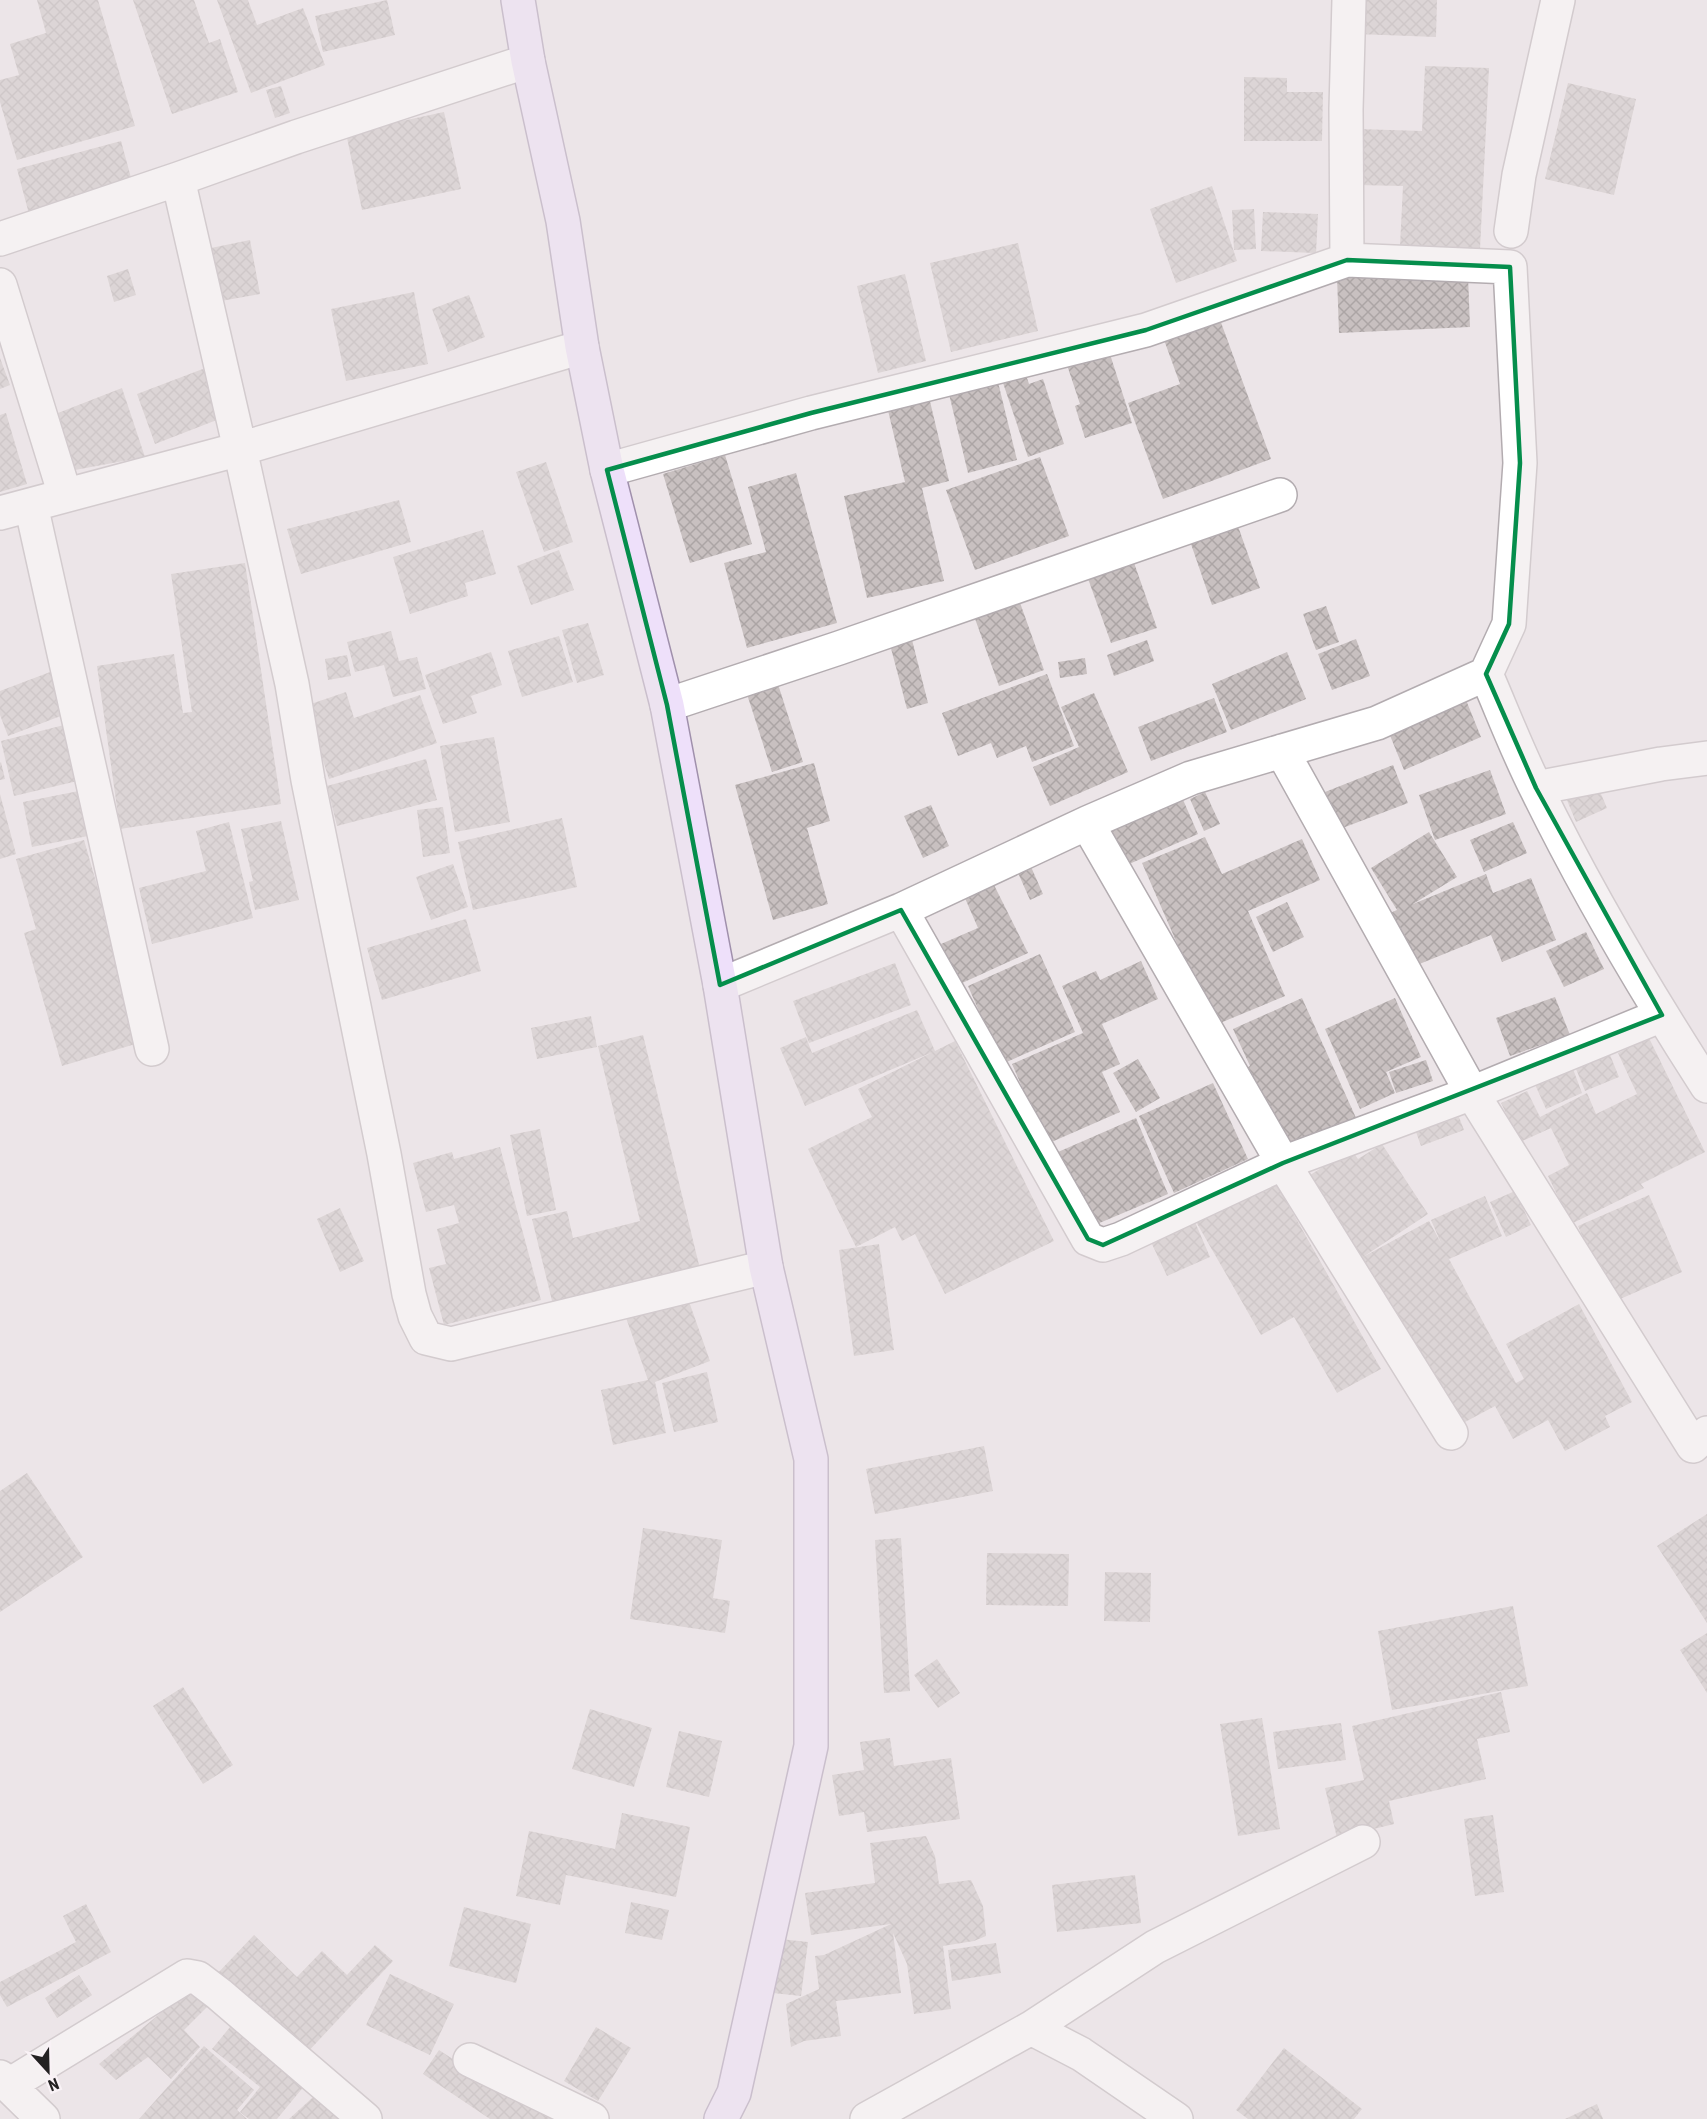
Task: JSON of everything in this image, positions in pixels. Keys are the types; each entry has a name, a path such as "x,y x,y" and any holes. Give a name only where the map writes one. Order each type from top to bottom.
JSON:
{"main road":[{"path":"518,0 528,61 563,221 582,347 607,470 668,705 720,985 766,1267 811,1459 811,1746 734,2093 720,2119"}],"street":[{"path":"1347,260 1346,109 1349,0"},
{"path":"1511,231 1519,175 1558,0"},
{"path":"0,238 528,61"},
{"path":"178,179 292,684 311,792 384,1154 409,1294 415,1316 426,1338 451,1344 766,1267"},
{"path":"607,470 811,413 1146,330 1347,260 1510,267 1519,475 1509,624 1486,674 1377,723 1191,778 1087,823 901,909 720,985"},
{"path":"0,285 65,495"},
{"path":"152,1049 15,509 240,448 582,347"},
{"path":"668,705 1280,495"},
{"path":"1486,674 1536,789 1581,875 1662,1015 1707,1086"},
{"path":"1282,751 1472,1093 1693,1446 1707,1433"},
{"path":"1536,789 1660,764 1707,758"},
{"path":"1087,823 1283,1163 1451,1433"},
{"path":"901,909 1088,1239 1103,1245 1121,1239 1283,1163 1472,1093 1662,1015"},
{"path":"867,2119 1031,2028 1155,1947 1363,1842"},
{"path":"43,2119 5,2081 187,1976 198,1978 219,1994 365,2119"},
{"path":"1031,2028 1081,2054 1176,2119"},
{"path":"470,2060 592,2119"}],"highlighted area":[{"path":"1347,260 1510,267 1520,463 1509,624 1486,674 1536,788 1662,1015 1283,1163 1103,1245 1088,1239 901,910 720,985 667,705 607,470 811,413 1146,330"}],"building":[{"path":"37,0 98,0 135,126 17,160 0,102 0,80 19,75 10,44 46,33"},
{"path":"133,0 194,0 209,43 220,39 238,92 172,114"},
{"path":"217,0 248,0 257,25 303,8 325,65 251,93"},
{"path":"387,0 395,35 323,52 315,16"},
{"path":"1358,0 1437,0 1436,37 1357,34"},
{"path":"1425,66 1489,68 1480,249 1400,246 1403,186 1356,185 1358,129 1422,131"},
{"path":"1244,77 1287,78 1287,92 1323,92 1322,141 1244,141"},
{"path":"1568,83 1636,99 1614,195 1545,179"},
{"path":"281,86 290,113 275,118 266,90"},
{"path":"444,112 461,189 362,210 346,133"},
{"path":"121,141 133,185 29,214 17,169"},
{"path":"1212,186 1237,261 1176,283 1150,209"},
{"path":"1254,209 1256,249 1234,250 1232,210"},
{"path":"1263,212 1318,214 1316,253 1261,251"},
{"path":"250,240 260,294 221,301 211,248"},
{"path":"1018,243 1038,331 951,352 930,263"},
{"path":"128,269 136,295 114,302 107,276"},
{"path":"905,274 926,361 878,373 857,286"},
{"path":"1381,274 1381,278 1468,275 1470,327 1339,333 1337,276"},
{"path":"414,292 428,364 346,381 331,309"},
{"path":"469,295 485,337 448,352 432,309"},
{"path":"1219,317 1271,459 1163,499 1128,403 1180,384 1163,337"},
{"path":"1109,351 1132,423 1085,438 1075,406 1080,404 1067,365"},
{"path":"0,358 10,385 0,389"},
{"path":"208,367 227,416 155,444 137,394"},
{"path":"1024,369 1029,384 1043,379 1064,444 1028,457 1001,377"},
{"path":"997,378 1017,460 968,473 948,390"},
{"path":"122,388 145,457 75,470 58,413"},
{"path":"928,393 949,481 922,488 944,581 867,598 844,496 905,482 886,402"},
{"path":"6,413 27,484 0,492 0,415"},
{"path":"725,455 752,544 690,563 663,474"},
{"path":"1040,457 1069,536 975,570 946,490"},
{"path":"546,462 573,542 544,552 516,472"},
{"path":"796,473 837,623 747,648 724,563 766,552 748,487"},
{"path":"399,500 411,542 301,574 287,529"},
{"path":"1229,501 1260,588 1212,605 1182,518"},
{"path":"483,530 496,574 465,583 468,596 410,614 393,557"},
{"path":"1127,543 1157,628 1111,643 1081,559"},
{"path":"559,550 574,590 531,605 517,566"},
{"path":"245,563 281,804 120,829 97,666 174,654 183,713 192,712 171,574"},
{"path":"1013,583 1044,670 999,686 968,599"},
{"path":"1326,606 1339,642 1316,650 1303,614"},
{"path":"588,623 604,675 577,683 562,630"},
{"path":"391,631 399,661 417,657 426,689 393,697 384,665 355,672 347,642"},
{"path":"910,632 928,703 907,709 888,637"},
{"path":"559,636 573,682 522,697 508,651"},
{"path":"1356,639 1370,676 1332,690 1318,654"},
{"path":"1147,640 1154,661 1114,676 1107,655"},
{"path":"491,652 502,685 471,696 477,713 443,724 425,675"},
{"path":"1287,652 1306,699 1231,730 1212,684"},
{"path":"347,655 351,676 328,680 325,659"},
{"path":"1085,658 1087,674 1060,678 1058,662"},
{"path":"58,669 74,711 8,736 0,715 0,691"},
{"path":"1047,674 1074,746 1032,762 1026,746 997,758 991,743 958,756 942,713"},
{"path":"776,678 803,762 772,772 745,688"},
{"path":"346,692 354,718 420,695 437,743 329,779 305,706"},
{"path":"1094,693 1128,772 1050,806 1033,767 1079,747 1061,707"},
{"path":"1214,698 1227,732 1151,761 1138,727"},
{"path":"1466,700 1481,737 1404,770 1389,733"},
{"path":"72,723 86,779 14,796 1,741"},
{"path":"494,737 510,822 455,832 440,746"},
{"path":"426,759 437,800 337,826 327,786"},
{"path":"0,763 5,779 0,780"},
{"path":"814,763 830,821 807,828 828,904 773,920 735,785"},
{"path":"1393,765 1408,803 1340,829 1325,792"},
{"path":"1490,770 1506,814 1435,840 1419,795"},
{"path":"1595,780 1607,808 1576,822 1564,793"},
{"path":"1177,786 1198,834 1120,868 1100,821"},
{"path":"84,790 93,835 32,847 23,802"},
{"path":"1205,792 1220,824 1204,831 1190,799"},
{"path":"0,794 16,854 0,859"},
{"path":"931,805 949,846 923,858 904,816"},
{"path":"443,807 450,853 423,857 417,810"},
{"path":"562,818 577,887 473,910 458,842"},
{"path":"281,821 299,900 255,910 249,882 253,881 241,829"},
{"path":"229,822 253,918 152,944 139,888 206,871 196,831"},
{"path":"1513,822 1527,853 1484,872 1470,840"},
{"path":"1429,832 1457,877 1413,904 1486,874 1493,893 1531,878 1556,940 1502,962 1491,935 1412,967 1390,913 1397,910 1371,868"},
{"path":"1205,837 1222,874 1302,839 1320,880 1248,911 1285,996 1213,1026 1142,863"},
{"path":"84,840 142,1042 62,1066 24,933 36,929 16,859"},
{"path":"1028,860 1043,894 1030,900 1015,866"},
{"path":"453,864 468,907 431,920 416,877"},
{"path":"990,877 1028,953 960,984 941,944 978,928 961,889"},
{"path":"1287,902 1304,937 1273,952 1256,917"},
{"path":"466,919 481,971 382,1000 367,948"},
{"path":"1586,932 1604,969 1564,987 1546,951"},
{"path":"1040,954 1075,1032 1002,1064 968,986"},
{"path":"1141,961 1158,999 1102,1024 1120,1064 1102,1072 1120,1112 1047,1144 1012,1064 1083,1033 1062,986 1096,971 1100,980"},
{"path":"895,963 911,1005 809,1043 793,1001"},
{"path":"1555,997 1570,1035 1510,1056 1496,1018"},
{"path":"1302,998 1357,1120 1283,1154 1244,1069 1250,1066 1233,1029"},
{"path":"1395,998 1421,1057 1386,1072 1395,1093 1360,1109 1325,1029"},
{"path":"917,1010 935,1051 955,1041 1054,1241 945,1294 915,1234 902,1241 895,1227 856,1247 808,1149 872,1117 858,1089 933,1052 805,1106 780,1048 806,1037 812,1053"},
{"path":"591,1016 597,1047 537,1059 531,1028"},
{"path":"643,1035 700,1269 553,1305 532,1219 567,1211 573,1238 640,1221 598,1046"},
{"path":"1649,1038 1705,1152 1641,1184 1644,1188 1571,1224 1548,1176 1569,1165 1551,1128 1520,1142 1501,1103 1527,1091 1540,1117 1587,1093 1596,1114 1637,1094 1618,1053"},
{"path":"1608,1050 1619,1077 1585,1091 1574,1064"},
{"path":"1138,1059 1160,1098 1136,1112 1113,1073"},
{"path":"1426,1060 1433,1081 1396,1093 1389,1072"},
{"path":"1570,1061 1582,1093 1546,1109 1533,1080"},
{"path":"1213,1083 1248,1159 1174,1193 1139,1116"},
{"path":"1459,1117 1464,1130 1421,1146 1416,1132"},
{"path":"1136,1118 1168,1194 1090,1227 1058,1152"},
{"path":"540,1129 556,1210 527,1216 510,1135"},
{"path":"1382,1144 1428,1214 1363,1257 1429,1221 1441,1243 1431,1220 1485,1196 1502,1236 1449,1259 1516,1383 1524,1379 1506,1344 1579,1304 1632,1402 1605,1416 1610,1427 1565,1451 1548,1420 1513,1439 1495,1406 1452,1429 1304,1179 1351,1149 1358,1159"},
{"path":"500,1147 541,1300 444,1325 429,1268 446,1264 437,1229 459,1223 454,1205 426,1212 413,1163 452,1152 454,1159"},
{"path":"1272,1176 1381,1369 1337,1393 1294,1317 1261,1335 1195,1220"},
{"path":"1515,1191 1531,1225 1506,1237 1490,1202"},
{"path":"1649,1195 1682,1272 1611,1303 1578,1226"},
{"path":"340,1208 364,1261 340,1272 317,1219"},
{"path":"1195,1222 1210,1257 1167,1276 1151,1242"},
{"path":"879,1244 894,1350 854,1356 839,1250"},
{"path":"686,1293 710,1361 655,1382 666,1433 613,1445 601,1390 648,1380 625,1315"},
{"path":"707,1372 718,1422 674,1432 662,1383"},
{"path":"984,1446 993,1491 875,1514 866,1469"},
{"path":"27,1473 83,1557 0,1612 0,1491"},
{"path":"1707,1514 1707,1623 1657,1546"},
{"path":"643,1528 722,1540 713,1598 730,1601 725,1633 630,1619"},
{"path":"901,1538 910,1691 884,1693 875,1540"},
{"path":"987,1553 1069,1554 1068,1606 986,1605"},
{"path":"1105,1572 1151,1573 1150,1622 1104,1621"},
{"path":"1513,1606 1528,1686 1392,1710 1378,1631"},
{"path":"1707,1633 1707,1693 1680,1650"},
{"path":"937,1659 960,1693 938,1708 914,1675"},
{"path":"183,1687 233,1765 203,1784 153,1706"},
{"path":"1501,1692 1510,1732 1477,1739 1486,1779 1389,1801 1394,1824 1337,1838 1325,1788 1364,1780 1352,1726"},
{"path":"590,1709 652,1728 634,1787 572,1769"},
{"path":"1262,1718 1280,1829 1238,1836 1220,1724"},
{"path":"1341,1723 1346,1760 1278,1769 1273,1732"},
{"path":"679,1731 722,1741 709,1797 666,1787"},
{"path":"890,1738 894,1766 951,1758 960,1819 867,1832 864,1812 839,1816 832,1775 864,1770 860,1742"},
{"path":"622,1813 690,1827 676,1897 566,1875 560,1905 516,1896 529,1831 615,1849"},
{"path":"1493,1815 1504,1892 1475,1896 1464,1819"},
{"path":"926,1836 935,1856 939,1884 971,1880 983,1906 986,1936 974,1941 943,1946 951,2009 914,2014 907,1964 893,1933 901,1993 836,2001 841,2036 804,2041 791,2047 786,2004 819,1989 815,1956 824,1955 891,1924 811,1935 805,1893 875,1883 870,1843"},
{"path":"1135,1875 1141,1923 1057,1932 1052,1885"},
{"path":"631,1902 669,1910 662,1940 625,1933"},
{"path":"86,1904 111,1952 7,2007 0,1995 0,1982 76,1942 63,1916"},
{"path":"464,1907 531,1924 516,1983 449,1966"},
{"path":"254,1935 297,1977 322,1951 347,1975 375,1945 393,1961 303,2057 216,1975"},
{"path":"780,1939 808,1942 801,1996 773,1993"},
{"path":"996,1943 1001,1973 952,1981 948,1950"},
{"path":"390,1974 454,2004 430,2055 366,2025"},
{"path":"79,1975 92,1995 57,2018 45,1998"},
{"path":"192,1987 210,2004 184,2030 200,2047 171,2079 148,2057 116,2080 99,2064"},
{"path":"235,2021 310,2079 277,2119 249,2119 240,2112 260,2087 212,2049"},
{"path":"596,2027 631,2048 598,2101 564,2081"},
{"path":"204,2046 254,2090 237,2110 247,2119 139,2119"},
{"path":"1284,2048 1362,2109 1354,2119 1248,2119 1236,2110"},
{"path":"439,2050 526,2107 534,2095 570,2119 490,2119 423,2074"},
{"path":"322,2089 350,2119 289,2119"},
{"path":"1597,2104 1603,2119 1565,2119"}]}
